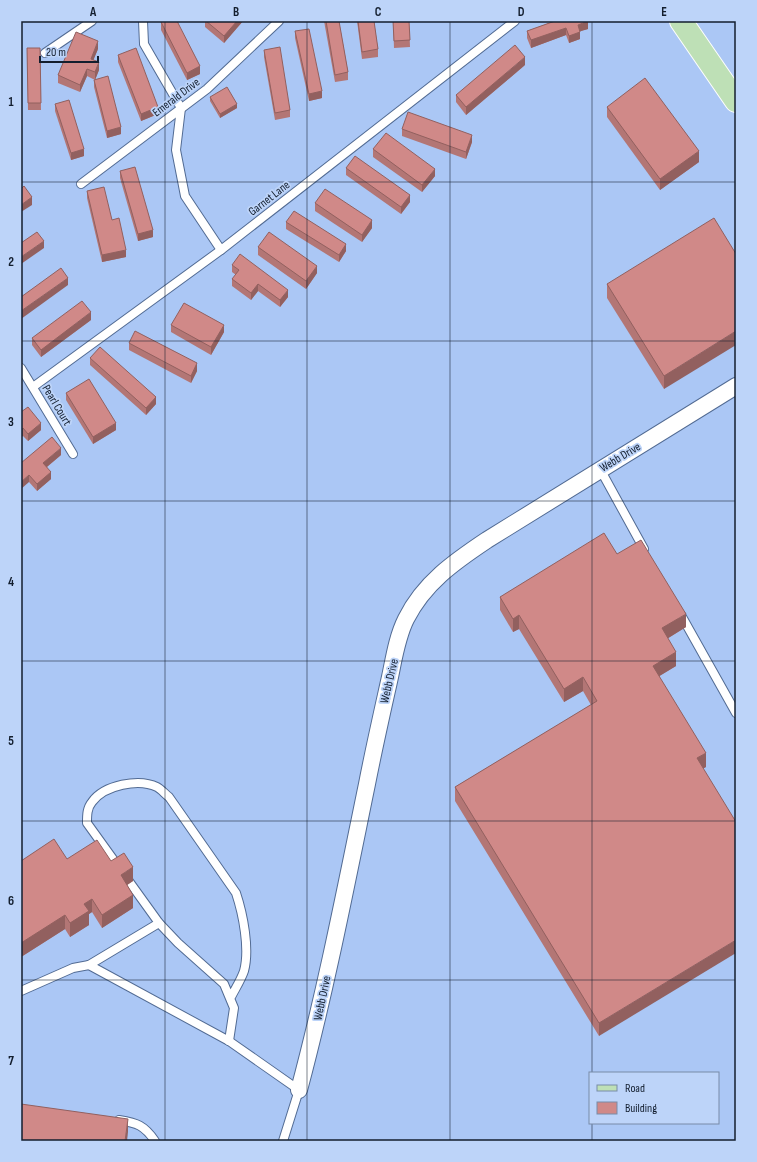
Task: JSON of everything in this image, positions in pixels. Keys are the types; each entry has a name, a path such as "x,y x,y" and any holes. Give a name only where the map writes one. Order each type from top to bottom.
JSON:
{"main road":[{"path":"680,21 734,91"}],"street":[{"name":"Webb Drive","path":"299,1090 317,1024 380,720 398,644 406,620 418,599 434,580 455,561 600,469 736,386"}],"lane":[{"path":"45,53 92,21"},
{"path":"143,21 144,44 181,108 176,150 185,196 221,250"},
{"name":"Emerald Drive","path":"81,184 207,89 279,21"},
{"name":"Garnet Lane","path":"32,387 221,250 515,21"},
{"name":"Pearl Court","path":"21,368 73,454"},
{"path":"600,469 650,560"},
{"path":"678,608 736,713"},
{"path":"229,1041 234,1008 231,997 224,984 178,943 159,923 87,823 87,812 92,801 107,790 126,784 143,783 158,787 169,797 236,893 242,910 245,950 244,971 231,997"},
{"path":"21,991 73,968 89,965 159,923"},
{"path":"89,965 229,1041 299,1090"},
{"name":"Webb Drive","path":"283,1141 299,1090"},
{"path":"113,1119 136,1123 149,1132 155,1141"}],"building":[{"path":"177,21 200,66 187,73 161,22"},
{"path":"206,21 237,21 224,36"},
{"path":"326,21 339,21 348,72 335,75"},
{"path":"358,21 374,21 378,49 362,52"},
{"path":"393,21 409,21 410,40 394,41"},
{"path":"555,21 588,21 578,25 580,32 569,36 566,28 531,40 527,31"},
{"path":"309,29 322,91 309,94 295,31"},
{"path":"76,32 98,41 91,59 99,62 95,72 87,69 80,85 58,75"},
{"path":"515,45 525,57 466,107 456,95"},
{"path":"280,47 290,110 275,113 264,50"},
{"path":"27,48 40,48 41,103 28,103"},
{"path":"136,48 158,107 141,114 118,55"},
{"path":"108,76 121,127 107,131 94,80"},
{"path":"645,78 699,151 660,179 607,107"},
{"path":"227,87 237,104 220,114 210,97"},
{"path":"69,100 84,149 71,153 55,104"},
{"path":"408,112 472,135 466,152 402,129"},
{"path":"386,133 435,169 422,185 373,149"},
{"path":"355,156 410,195 401,207 346,168"},
{"path":"135,167 153,230 138,234 120,171"},
{"path":"24,186 32,197 21,205 21,189"},
{"path":"104,187 112,220 119,218 126,250 102,255 87,191"},
{"path":"325,189 372,220 362,235 315,203"},
{"path":"294,211 346,244 339,255 286,222"},
{"path":"714,218 736,254 736,331 664,376 607,284"},
{"path":"37,232 44,241 21,257 21,243"},
{"path":"269,232 317,266 306,281 258,247"},
{"path":"240,254 288,290 280,300 258,284 251,293 232,279 239,270 232,265"},
{"path":"61,268 68,278 21,311 21,297"},
{"path":"82,301 91,312 41,350 32,338"},
{"path":"184,303 224,325 211,347 171,325"},
{"path":"135,331 197,363 191,376 129,343"},
{"path":"100,347 156,397 146,408 90,358"},
{"path":"89,379 116,423 93,437 66,393"},
{"path":"28,407 41,423 28,434 23,428 21,430 21,412"},
{"path":"52,437 61,448 43,463 51,472 37,484 29,475 21,482 21,463"},
{"path":"604,533 617,554 641,540 686,614 662,628 676,652 653,666 706,753 697,758 736,822 736,940 599,1023 455,787 597,701 583,677 564,689 519,615 513,619 500,597"},
{"path":"54,839 67,859 97,840 111,861 124,853 133,867 121,875 133,895 102,915 92,899 84,904 89,911 70,923 65,915 21,943 21,861"},
{"path":"21,1104 128,1119 125,1141 21,1141"}]}
